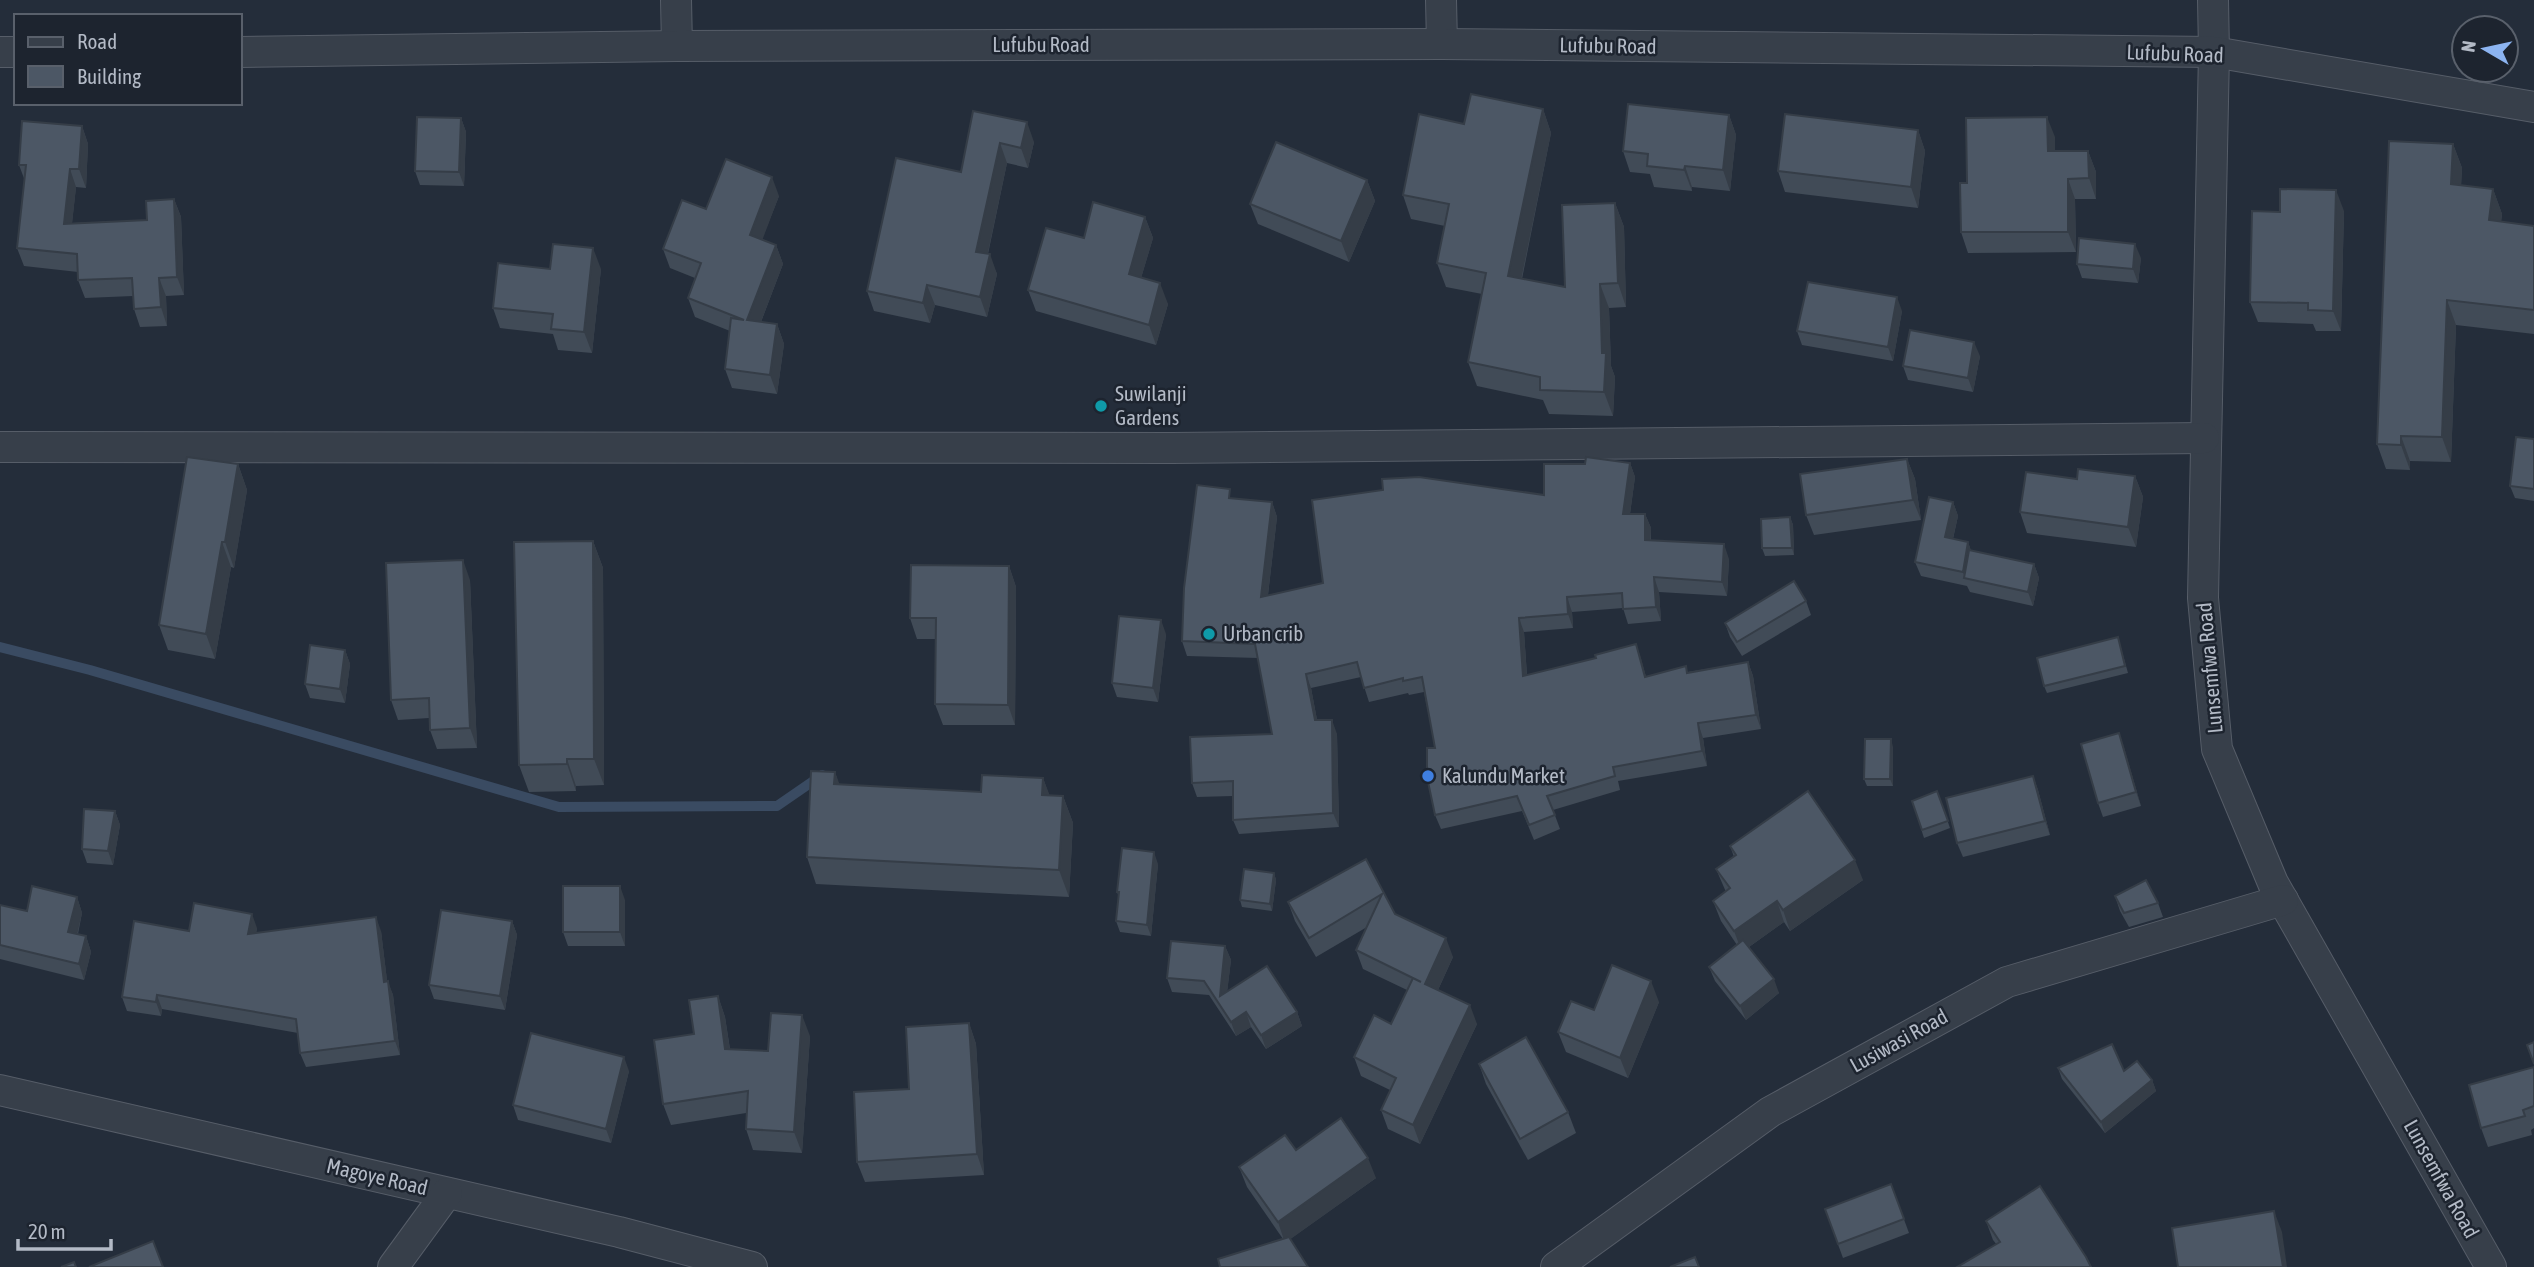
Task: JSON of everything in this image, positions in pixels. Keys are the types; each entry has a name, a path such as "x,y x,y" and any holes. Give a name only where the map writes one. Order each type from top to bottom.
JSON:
{"street":[{"path":"676,0 677,46"},
{"path":"1441,0 1442,44"},
{"name":"Lunsemfwa Road","path":"2213,0 2203,598 2217,749 2273,883 2491,1267"},
{"name":"Lufubu Road","path":"242,52 677,46 1442,44 2214,52 2534,107"},
{"path":"0,447 1171,448 2204,438"},
{"name":"Lusiwasi Road","path":"1556,1267 1770,1112 2007,982 2283,900"},
{"name":"Magoye Road","path":"0,1090 619,1232 752,1267"},
{"path":"393,1267 447,1193"}],"building":[{"path":"1471,94 1543,109 1508,276 1565,287 1562,205 1615,203 1618,283 1600,284 1602,353 1606,353 1604,392 1540,390 1540,377 1468,362 1486,273 1437,263 1449,204 1403,195 1419,114 1464,124"},
{"path":"1628,104 1729,115 1723,170 1647,166 1648,154 1623,151"},
{"path":"973,111 1027,122 1021,148 1000,143 976,252 990,254 980,297 927,285 923,303 867,291 896,158 961,172"},
{"path":"1785,114 1918,130 1911,187 1778,171"},
{"path":"417,117 461,118 459,172 415,171"},
{"path":"2047,117 2048,151 2088,151 2089,178 2068,179 2068,232 1961,232 1960,183 1967,183 1966,118"},
{"path":"22,121 82,126 79,169 70,169 64,224 147,220 146,201 174,199 177,277 159,278 161,307 134,309 132,278 78,280 77,254 17,248 26,165 19,165"},
{"path":"2389,141 2453,144 2451,184 2493,189 2489,220 2534,226 2534,310 2447,300 2442,437 2401,436 2401,445 2377,444"},
{"path":"1276,142 1367,180 1341,241 1250,204"},
{"path":"726,159 772,177 750,235 776,245 747,320 777,324 770,375 725,369 731,318 744,320 688,298 701,263 663,249 682,200 706,209"},
{"path":"2280,189 2336,190 2333,311 2308,310 2308,303 2250,302 2252,211 2280,212"},
{"path":"1093,202 1145,217 1129,274 1160,283 1149,325 1028,290 1046,228 1084,238"},
{"path":"2079,238 2135,244 2133,269 2077,264"},
{"path":"553,244 593,248 584,332 551,329 553,314 493,308 498,263 550,269"},
{"path":"1808,282 1897,297 1888,347 1797,331"},
{"path":"1910,330 1974,342 1968,378 1903,366"},
{"path":"2516,437 2534,439 2534,489 2510,486"},
{"path":"187,457 238,464 206,634 159,625"},
{"path":"1586,457 1630,463 1623,514 1645,514 1645,540 1724,544 1722,582 1654,577 1656,607 1623,609 1622,593 1567,597 1568,614 1519,618 1523,676 1596,658 1595,655 1636,644 1645,677 1686,666 1687,673 1748,662 1756,715 1698,723 1702,751 1613,767 1615,776 1547,796 1555,815 1529,825 1517,796 1435,815 1427,777 1427,748 1435,748 1422,677 1403,681 1403,678 1364,688 1357,662 1306,674 1315,720 1332,720 1333,813 1233,820 1233,781 1192,783 1190,737 1272,734 1255,644 1182,641 1184,588 1197,485 1230,489 1229,498 1272,502 1261,597 1323,583 1312,500 1383,490 1382,479 1419,477 1544,495 1544,464 1585,464"},
{"path":"1907,459 1913,500 1806,515 1800,474"},
{"path":"2078,469 2135,476 2128,527 2020,512 2026,472 2077,479"},
{"path":"1929,497 1953,502 1945,537 1968,542 1963,572 1915,562"},
{"path":"1790,517 1792,548 1762,548 1761,519"},
{"path":"593,541 594,759 567,759 567,764 519,765 514,542"},
{"path":"1969,550 2034,564 2028,592 1964,578"},
{"path":"463,560 470,728 430,730 429,698 391,700 386,563"},
{"path":"911,565 1009,566 1008,705 935,704 936,618 910,618"},
{"path":"1794,581 1806,601 1737,642 1725,623"},
{"path":"1119,616 1161,620 1153,688 1112,683"},
{"path":"2118,637 2125,666 2044,686 2037,658"},
{"path":"310,645 345,650 340,689 305,684"},
{"path":"2119,733 2136,792 2098,803 2081,744"},
{"path":"1865,739 1891,739 1890,779 1864,779"},
{"path":"811,771 835,772 834,784 981,792 982,775 1043,778 1042,795 1063,796 1059,870 807,857"},
{"path":"2033,776 2045,821 1957,843 1946,798"},
{"path":"1808,791 1855,860 1783,910 1777,901 1734,931 1713,901 1730,888 1716,869 1736,855 1730,846"},
{"path":"1937,791 1948,821 1922,830 1912,801"},
{"path":"84,809 115,811 108,851 82,849"},
{"path":"1122,848 1154,852 1147,925 1116,921"},
{"path":"1366,859 1395,914 1446,938 1425,984 1470,1005 1413,1125 1381,1110 1396,1078 1354,1057 1374,1015 1391,1024 1413,978 1356,950 1382,894 1309,938 1288,902"},
{"path":"1244,869 1274,873 1270,904 1240,900"},
{"path":"2146,880 2158,903 2124,913 2115,896"},
{"path":"32,886 77,897 68,932 86,936 79,964 0,945 0,905 27,911"},
{"path":"563,886 620,886 620,932 563,932"},
{"path":"194,903 252,914 248,934 376,917 384,982 388,981 395,1041 300,1053 296,1019 157,995 156,1002 122,997 134,921 189,931"},
{"path":"441,910 512,921 500,996 429,985"},
{"path":"1743,940 1774,979 1740,1006 1709,967"},
{"path":"1171,941 1225,946 1220,996 1267,966 1297,1012 1261,1035 1246,1012 1231,1022 1204,981 1167,978"},
{"path":"1612,965 1651,981 1620,1058 1558,1032 1571,1001 1594,1010"},
{"path":"718,996 725,1049 768,1051 771,1013 802,1015 794,1132 746,1129 748,1091 663,1104 654,1040 694,1034 689,1000"},
{"path":"969,1023 977,1154 857,1162 854,1092 909,1089 906,1027"},
{"path":"531,1033 624,1057 606,1129 513,1105"},
{"path":"1526,1037 1568,1112 1520,1139 1479,1064"},
{"path":"2534,1042 2534,1064 2527,1045"},
{"path":"2112,1044 2124,1071 2137,1061 2152,1080 2101,1122 2058,1068"},
{"path":"2534,1067 2534,1106 2523,1110 2525,1116 2481,1128 2469,1085"},
{"path":"1341,1118 1368,1158 1278,1222 1239,1167 1285,1135 1296,1150"},
{"path":"1891,1184 1904,1219 1838,1244 1825,1209"},
{"path":"2040,1186 2091,1267 1957,1267 2000,1242 1986,1221"},
{"path":"2274,1211 2283,1267 2178,1267 2172,1228"},
{"path":"1289,1237 1308,1267 1220,1267 1218,1259"},
{"path":"153,1241 163,1267 89,1267"},
{"path":"1695,1257 1699,1267 1670,1267"},
{"path":"74,1262 76,1267 61,1267"}],"waterway":[{"path":"0,647 90,670 559,807 777,806 822,775"}],"place":[{"name":"Suwilanji Gardens","path":"1101,406"},
{"name":"Urban crib","path":"1209,634"},
{"name":"Kalundu Market","path":"1428,776"}]}
